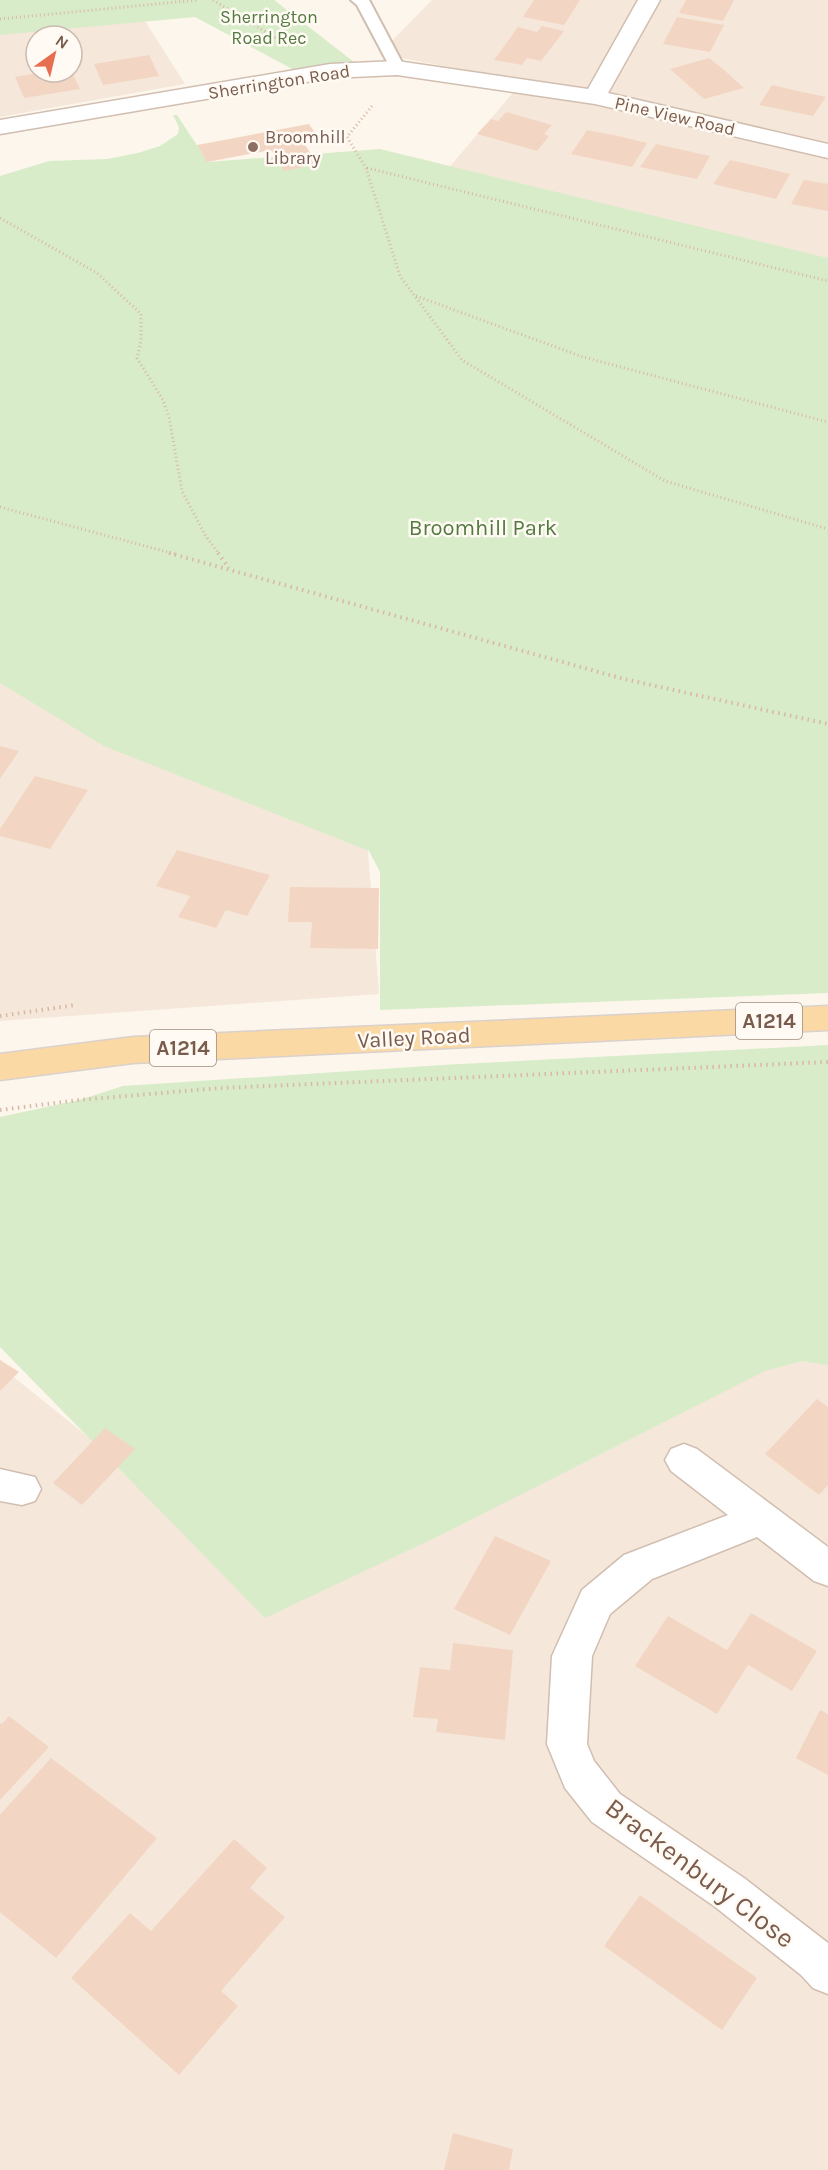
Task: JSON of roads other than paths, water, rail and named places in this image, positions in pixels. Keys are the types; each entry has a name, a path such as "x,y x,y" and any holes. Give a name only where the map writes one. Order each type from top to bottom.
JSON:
{"main road":[{"name":"Valley Road","path":"0,1067 133,1050 828,1018"}],"street":[{"name":"Pine View Road","path":"649,0 595,97 828,151"},
{"name":"Sherrington Road","path":"0,128 330,71 397,68 595,97"},
{"path":"684,1460 828,1569"},
{"name":"Brackenbury Close","path":"759,1516 736,1530 638,1567 596,1602 572,1656 567,1744 579,1773 606,1808 729,1892 816,1960 828,1973"}],"lane":[{"path":"358,0 363,2 397,68"}],"place":[{"name":"Broomhill Library","path":"253,147"}],"park label":[{"name":"Sherrington Road Rec","path":"269,27"},
{"name":"Broomhill Park","path":"483,527"}]}
